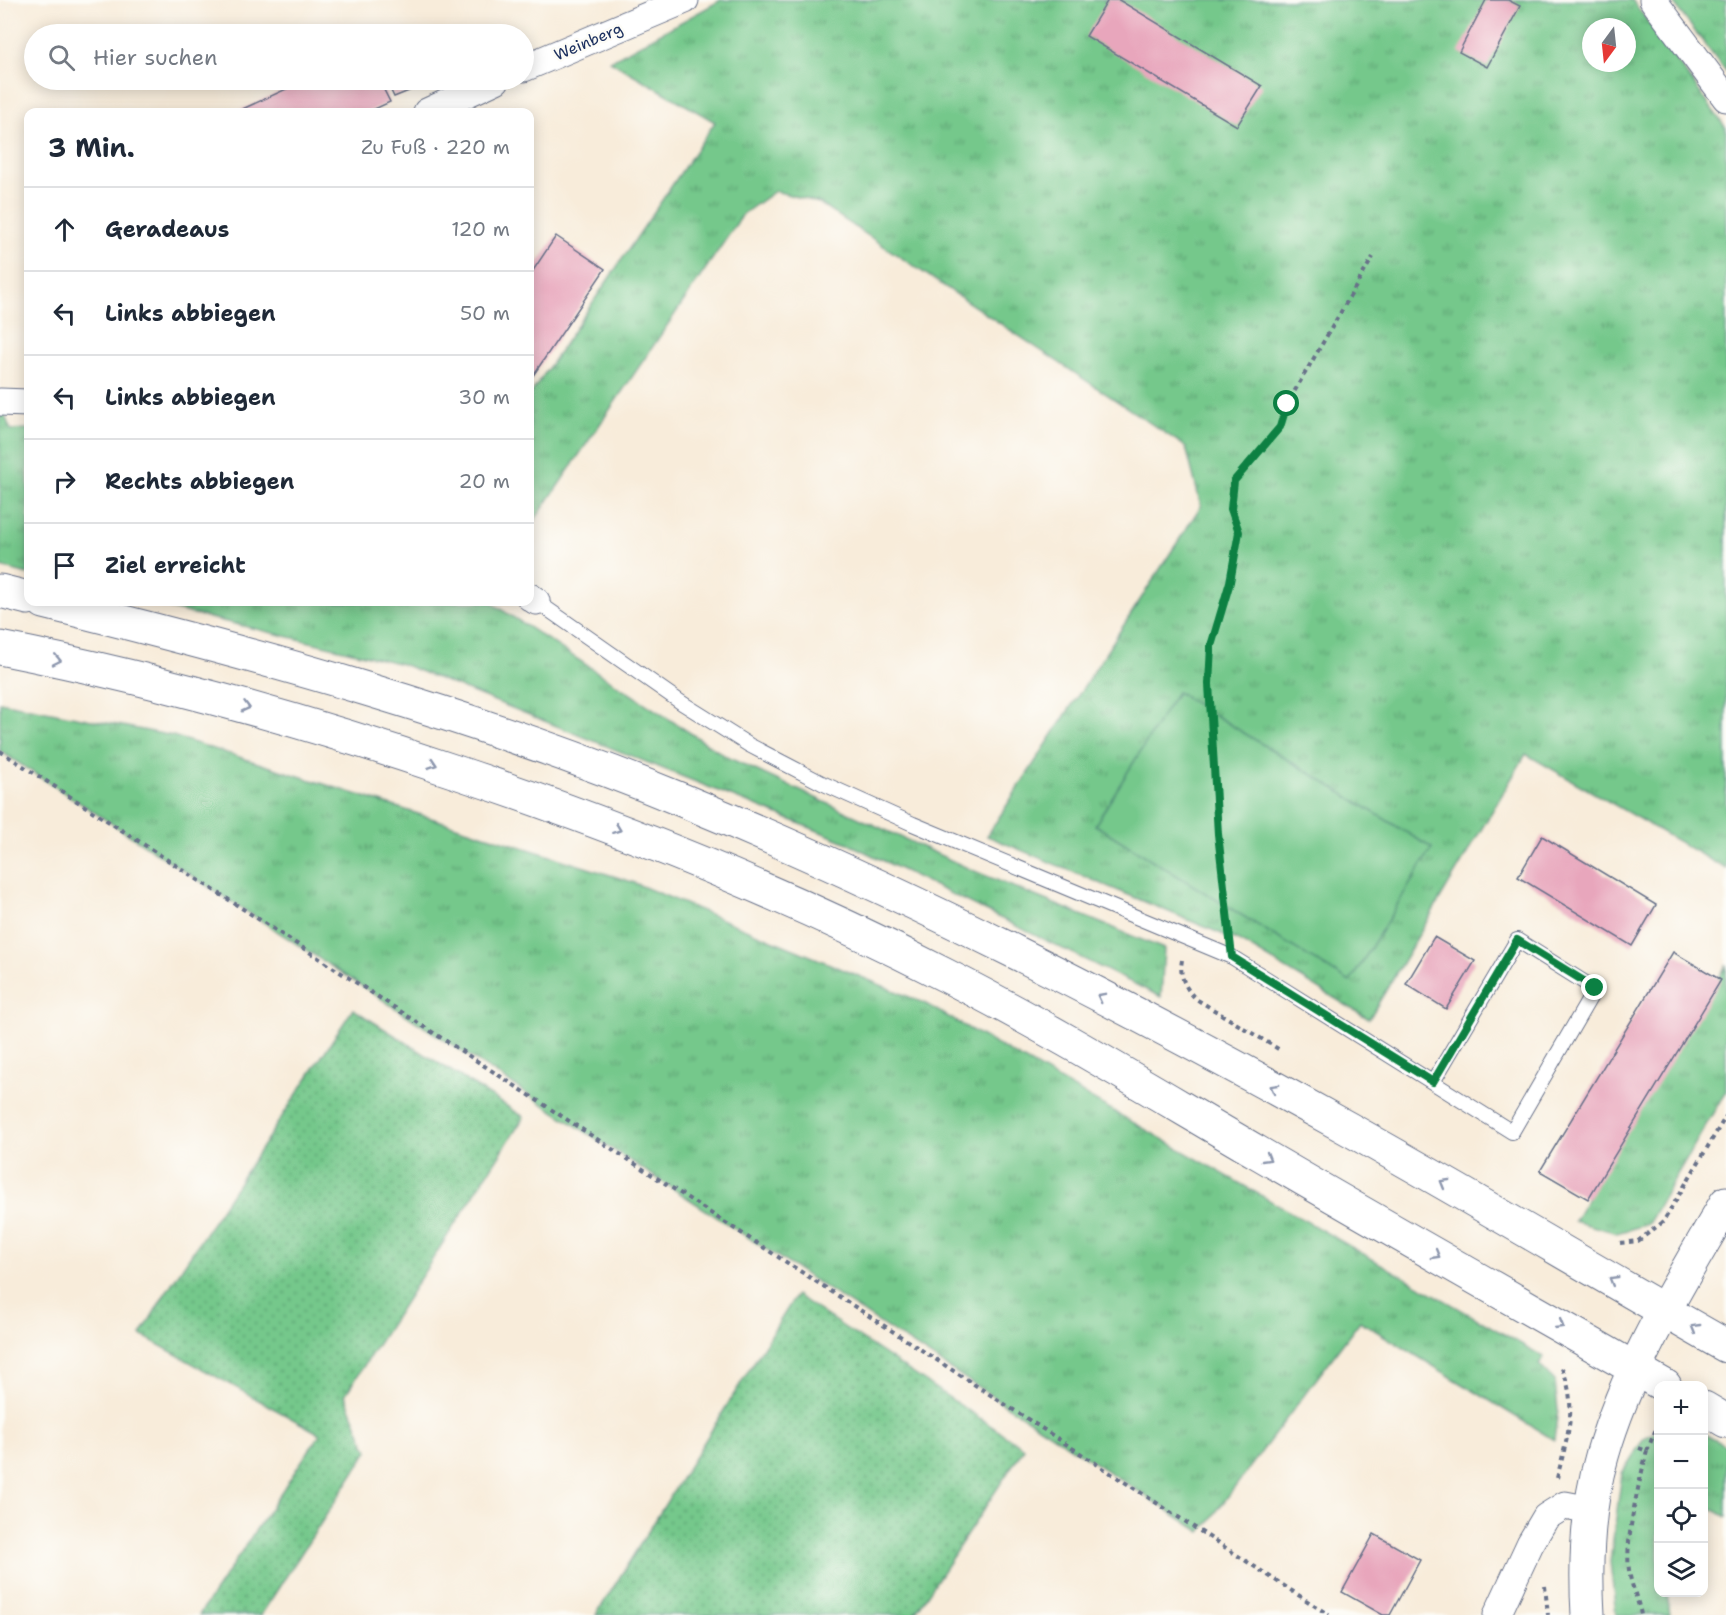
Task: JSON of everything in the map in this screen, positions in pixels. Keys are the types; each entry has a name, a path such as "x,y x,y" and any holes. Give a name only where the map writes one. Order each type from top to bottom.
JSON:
{"main road":[{"path":"0,591 24,597"},
{"path":"59,606 322,677 477,725 679,799 800,850 958,924 1214,1055 1342,1125 1726,1346"},
{"path":"0,648 90,667 193,693 382,747 587,818 791,902 906,956 1025,1016 1261,1155 1656,1381"},
{"path":"1588,1615 1587,1561 1591,1510 1607,1437 1664,1310 1726,1203"},
{"path":"1708,1410 1726,1421"}],"street":[{"name":"Weinberg","path":"534,64 685,0"},
{"path":"1653,0 1726,98"},
{"path":"436,108 474,90"},
{"path":"0,402 24,403"},
{"path":"1497,1615 1530,1544 1546,1517 1565,1505 1591,1510"}],"lane":[{"path":"534,600 682,703 749,745 822,783 913,824 1232,957 1512,1132 1595,988 1517,940 1433,1082"}],"path":[{"path":"1232,957 1218,834 1209,684 1211,646 1230,582 1239,532 1231,509 1234,481 1280,427 1287,404 1373,257"},
{"path":"0,751 1329,1615"},
{"path":"1620,1243 1638,1241 1663,1222 1726,1116"},
{"path":"1647,1451 1654,1435"}],"green space":[{"path":"721,0 1632,0 1726,128 1726,869 1526,754 1369,1019 1241,942 987,836 1201,506 1186,447 819,203 775,191 743,214 534,521 534,389 715,122 610,61"},
{"path":"1671,0 1726,0 1726,72"},
{"path":"0,404 11,430 24,429 24,573 0,567"},
{"path":"160,606 496,606 727,757 972,870 1164,949 1161,997 843,841 402,664"},
{"path":"1177,692 1432,848 1350,982 1095,825"},
{"path":"0,702 173,736 632,882 924,1003 1544,1357 1539,1365 1555,1381 1558,1410 1554,1440 1360,1321 1201,1532 0,751"},
{"path":"1726,966 1726,1091 1648,1224 1617,1233 1574,1221"},
{"path":"353,1009 524,1117 345,1395 368,1451 261,1615 199,1615 320,1434 141,1335 163,1297"},
{"path":"796,1295 1024,1448 914,1615 596,1615"},
{"path":"1654,1433 1654,1597 1668,1597 1670,1615 1616,1615 1610,1562 1622,1473 1644,1438"},
{"path":"1708,1436 1726,1446 1726,1517 1708,1506"}],"building":[{"path":"1108,0 1119,0 1262,86 1237,126 1086,36"},
{"path":"1486,0 1508,0 1520,6 1487,67 1459,52"},
{"path":"284,90 384,90 390,102 377,108 245,108"},
{"path":"391,90 411,90 394,97"},
{"path":"556,236 605,269 534,374 534,269"},
{"path":"1542,836 1656,905 1632,946 1518,877"},
{"path":"1434,937 1475,961 1446,1009 1406,984"},
{"path":"1673,952 1721,980 1588,1199 1540,1171"},
{"path":"1374,1534 1420,1560 1390,1615 1383,1615 1342,1592"}],"route":[{"path":"1287,404 1280,427 1234,481 1231,509 1239,532 1230,582 1211,646 1209,684 1218,834 1232,957 1433,1082 1517,940 1595,988"}]}
